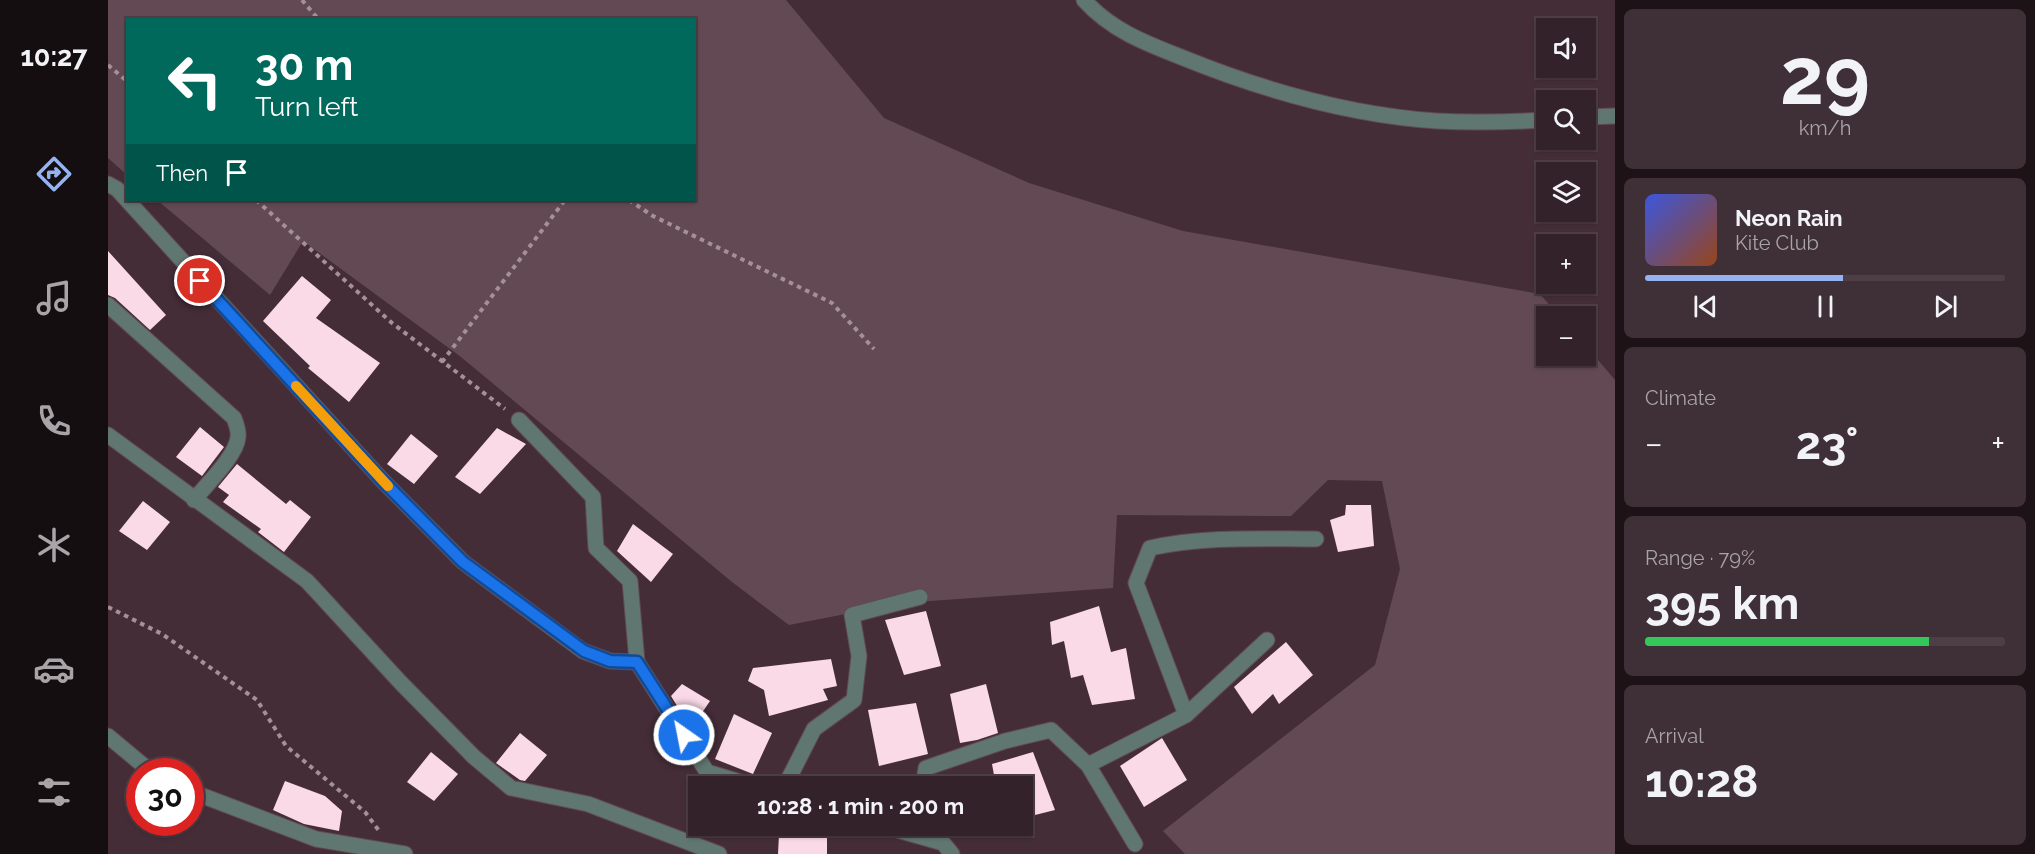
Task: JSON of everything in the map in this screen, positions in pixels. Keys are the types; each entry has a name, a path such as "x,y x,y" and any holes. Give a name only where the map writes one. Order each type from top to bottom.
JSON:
{"street":[{"path":"1084,0 1097,14 1135,38 1218,71 1303,98 1351,109 1436,121 1475,123 1536,120"},
{"path":"1596,117 1615,116"},
{"path":"108,184 117,189 126,199"},
{"path":"128,201 382,480 463,562 584,651 610,661 637,662"},
{"path":"108,305 234,418 238,440 232,453 194,500"},
{"path":"519,420 593,497 596,548 630,581 637,662 707,772 720,776"},
{"path":"108,435 308,581 401,683 474,757 512,788 588,804 719,854"},
{"path":"1186,715 1136,583 1150,548 1178,542 1206,540 1316,539"},
{"path":"790,776 814,729 854,699 859,656 852,615 920,597"},
{"path":"1088,765 1186,715 1267,640"},
{"path":"925,776 926,768 1005,741 1051,730 1088,765 1135,844"},
{"path":"108,736 134,758"},
{"path":"204,796 316,839 400,853"},
{"path":"930,836 943,843 952,854"}],"path":[{"path":"302,0 317,18"},
{"path":"108,65 126,80"},
{"path":"257,201 392,323 519,420"},
{"path":"442,362 564,201"},
{"path":"630,201 653,216 832,303 874,349"},
{"path":"108,607 162,633 257,700 286,746 365,812 400,853"}],"shaded area":[{"path":"108,0 786,0 884,118 1029,183 1183,231 1540,294 1550,306 1536,306 1536,366 1596,366 1596,358 1615,380 1615,854 1185,854 1163,831 1375,665 1400,569 1382,481 1328,480 1291,516 1117,515 1113,588 902,603 789,625 732,582 461,357 303,241 270,295 158,201 696,201 696,18 126,18 126,174 108,158"}],"building":[{"path":"108,251 166,315 150,330 115,298 108,295"},
{"path":"302,276 331,300 316,318 380,363 349,402 308,368 310,366 263,321"},
{"path":"200,427 224,447 202,476 176,457"},
{"path":"497,428 526,444 480,494 455,477"},
{"path":"411,434 438,456 414,484 387,464"},
{"path":"237,464 286,504 290,500 311,517 284,552 258,532 261,529 223,502 229,495 218,487"},
{"path":"143,501 170,522 147,550 119,531"},
{"path":"1346,505 1371,505 1374,546 1338,552 1330,520 1345,515"},
{"path":"633,524 673,554 651,582 617,551"},
{"path":"1099,606 1111,652 1126,648 1135,699 1092,705 1083,675 1071,678 1064,641 1052,645 1050,622"},
{"path":"926,611 941,666 904,675 885,620"},
{"path":"1286,642 1313,675 1279,704 1273,694 1252,714 1234,687"},
{"path":"831,659 837,686 823,689 828,700 769,716 764,690 748,681 753,668"},
{"path":"682,684 710,701 691,729 671,696"},
{"path":"986,684 998,733 960,743 950,694"},
{"path":"916,703 928,754 879,766 868,710"},
{"path":"734,714 772,733 753,774 715,759"},
{"path":"520,733 547,755 525,781 496,763"},
{"path":"1162,738 1187,780 1144,807 1120,766"},
{"path":"431,752 458,774 434,801 407,782"},
{"path":"1033,752 1055,810 1033,816 1033,776 994,776 992,764"},
{"path":"285,781 325,796 342,811 339,831 304,824 273,810"},
{"path":"779,836 827,836 827,854 778,854"}],"slow traffic":[{"path":"296,386 388,486"}],"route":[{"path":"200,281 382,480 463,562 584,651 610,661 637,662 684,735"}]}
